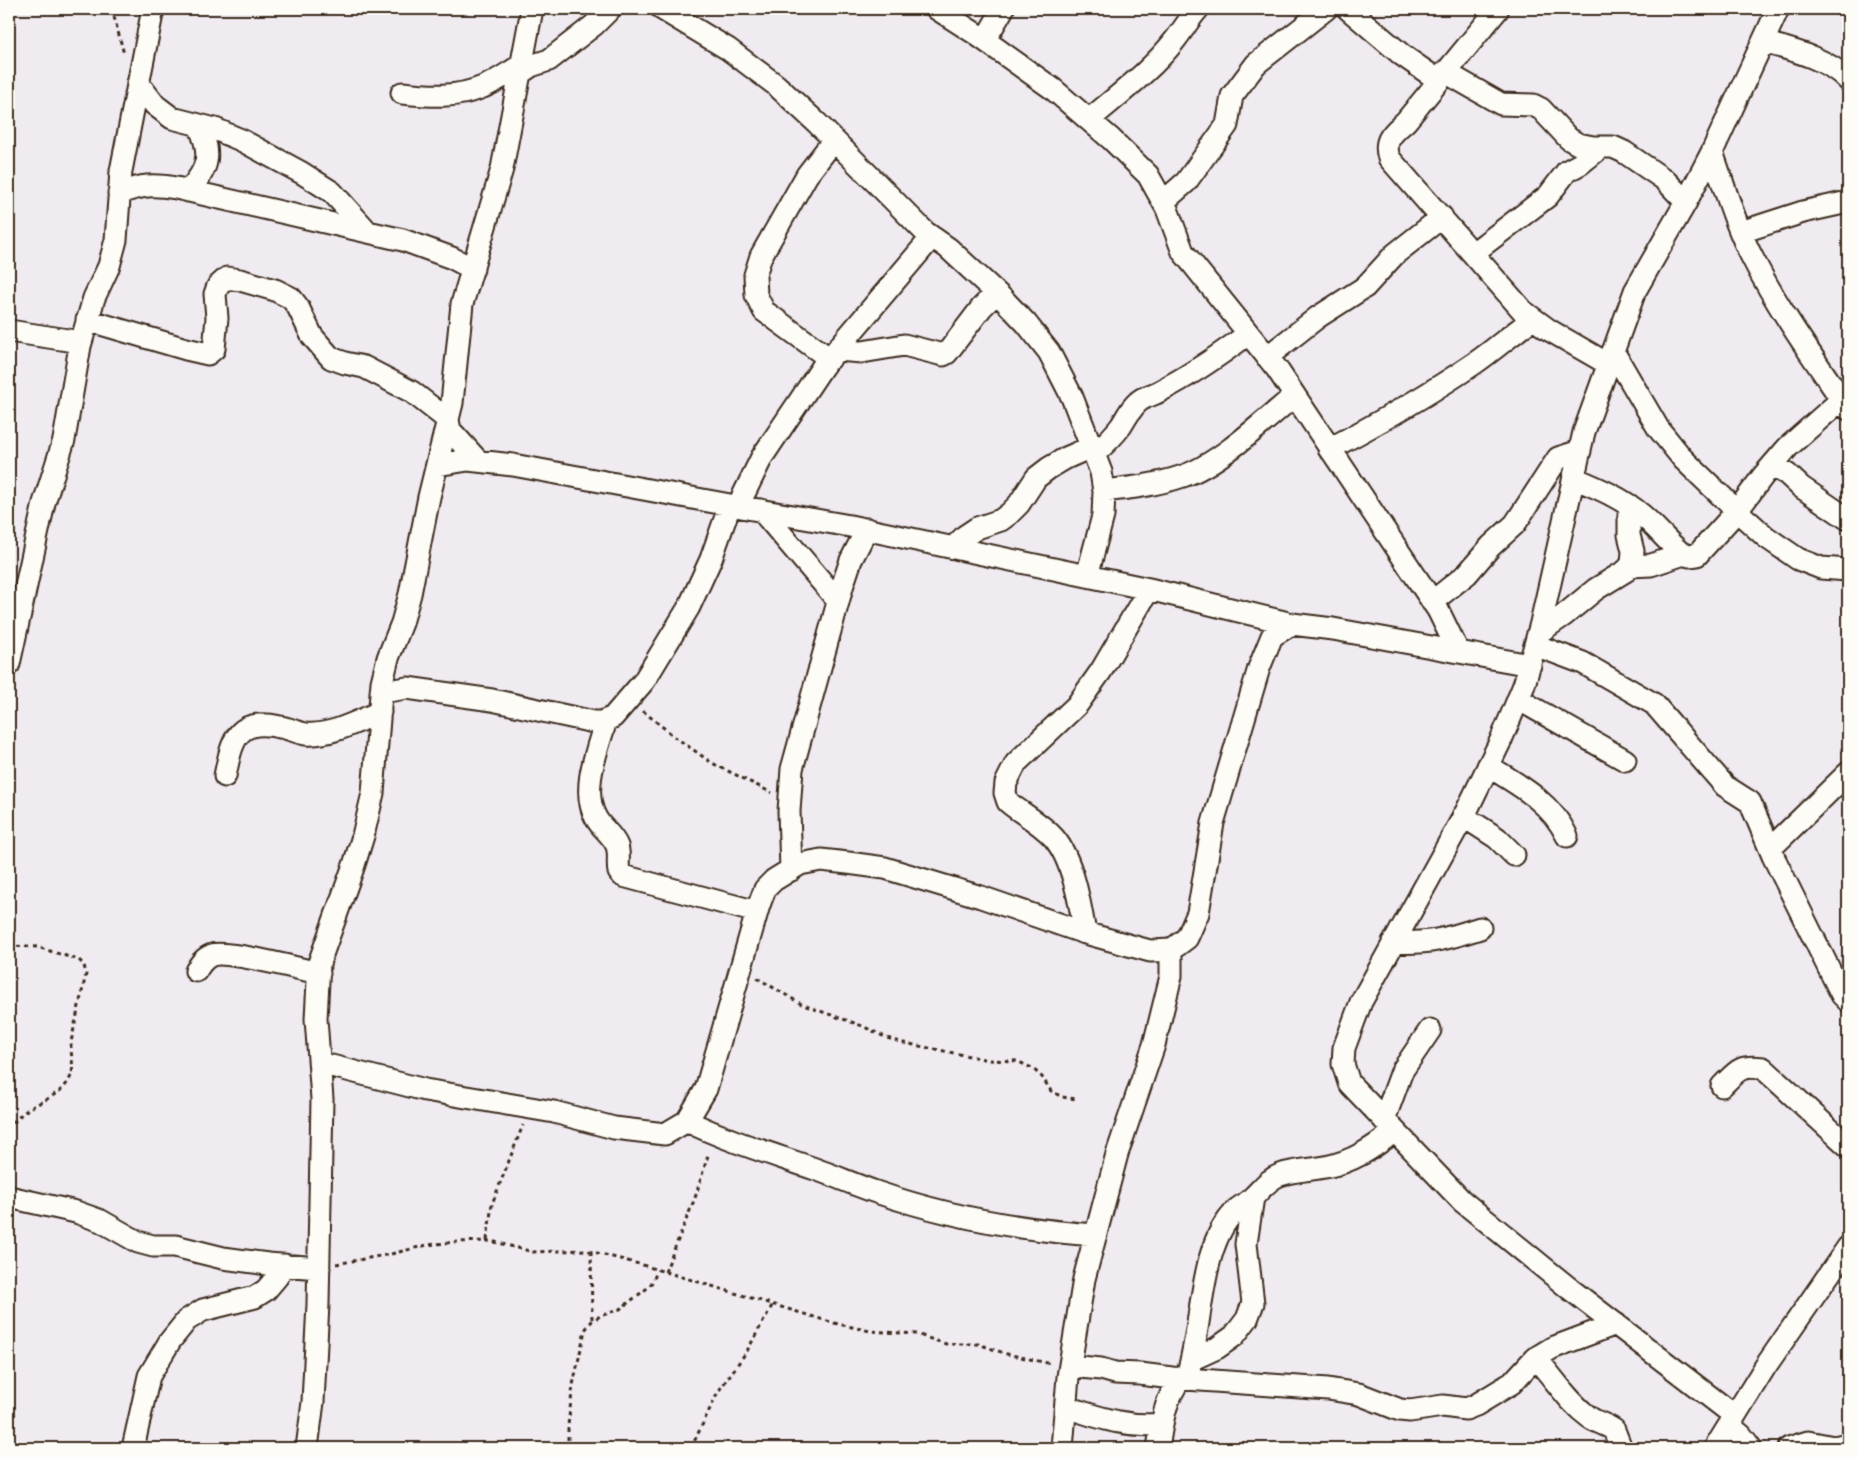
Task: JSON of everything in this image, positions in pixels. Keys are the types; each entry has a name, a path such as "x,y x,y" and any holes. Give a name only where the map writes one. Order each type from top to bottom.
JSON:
{"street":[{"path":"9,664 44,503 64,440 81,342 94,298 109,266 116,240 121,171 153,9"},
{"path":"307,1448 313,1402 319,1268 322,1099 316,1019 319,963 363,836 373,793 382,682 388,658 402,623 410,594 452,403 462,304 502,169 532,9"},
{"path":"402,93 435,96 455,94 483,87 520,70 549,60 594,25 610,9"},
{"path":"662,9 728,48 776,85 932,237 948,248 996,293 1026,323 1049,352 1072,397 1101,472 1104,491 1103,516 1086,576"},
{"path":"691,9 698,31"},
{"path":"937,9 985,40 1053,89 1148,175 1163,202 1183,252 1267,357 1294,396 1432,602 1458,651"},
{"path":"985,40 1003,9"},
{"path":"1089,120 1146,72 1175,40 1198,9"},
{"path":"1163,202 1186,182 1227,125 1232,96 1256,64 1326,9"},
{"path":"1348,9 1402,55 1501,104 1533,105 1542,109 1569,139 1578,144 1613,147 1624,152 1665,180 1686,202"},
{"path":"1498,9 1406,121 1394,132 1388,141 1386,149 1389,158 1517,304 1533,319 1549,330 1610,358 1658,428 1683,459 1737,511 1766,537 1798,559 1821,568 1848,570"},
{"path":"1751,1448 1732,1421 1616,1324 1462,1201 1349,1083 1344,1064 1344,1048 1361,1002 1463,816 1518,699 1534,648 1584,432 1635,291 1712,152 1778,9"},
{"path":"1763,42 1821,61 1842,73 1848,80"},
{"path":"139,81 155,105 172,118 215,129 241,140 332,192 368,232"},
{"path":"188,190 203,171 208,157 206,142 199,126"},
{"path":"834,140 806,175 761,256 755,275 756,295 764,310 833,355 904,345 942,355 948,352 982,307 996,293"},
{"path":"1473,253 1548,196 1567,171 1601,147"},
{"path":"1630,566 1651,565 1684,554 1697,555 1737,511 1788,447 1845,404 1800,339 1752,258 1712,152"},
{"path":"120,193 140,186 155,184 188,190 403,240 452,258 473,269"},
{"path":"1741,232 1803,212 1848,202"},
{"path":"1267,357 1318,317 1365,286 1395,254 1442,217"},
{"path":"225,776 231,748 239,733 250,726 279,726 306,734 332,731 407,688 492,700 594,722 613,717 644,681 689,607 734,506 762,457 833,355 932,237"},
{"path":"87,320 186,350 208,354 214,349 216,337 215,294 218,286 227,278 275,290 290,298 298,307 312,336 331,358 364,367 412,392 448,420 450,430 478,461"},
{"path":"1330,449 1391,416 1442,385 1475,363 1533,319"},
{"path":"9,331 81,342"},
{"path":"954,548 964,536 977,528 1001,520 1009,514 1019,504 1036,478 1048,468 1066,458 1092,451 1110,440 1131,410 1142,400 1159,392 1226,351 1248,334"},
{"path":"1104,491 1135,488 1183,476 1210,462 1294,396"},
{"path":"1432,602 1467,574 1491,546 1515,524 1558,458 1580,451"},
{"path":"437,465 468,460 514,465 867,529 1149,589 1292,624 1333,629 1458,651 1534,648 1583,663 1654,704 1725,786 1750,802 1770,849 1842,995 1848,1001"},
{"path":"1772,466 1787,474 1801,487 1846,512"},
{"path":"1574,478 1600,488 1629,506 1643,516 1684,554"},
{"path":"1534,648 1563,616 1596,589 1628,570 1633,551 1628,535 1629,506"},
{"path":"761,510 838,601"},
{"path":"791,870 790,802 792,769 838,601 851,560 867,529"},
{"path":"1085,933 1080,905 1062,850 1047,832 1008,802 1005,793 1006,783 1016,763 1077,705 1101,671 1149,589"},
{"path":"320,1063 425,1090 554,1112 614,1128 665,1134 687,1121 706,1090 765,889 774,880 800,864 821,860 885,868 1085,933 1150,951 1171,950 1188,938 1198,913 1213,823 1259,668 1272,636 1292,624"},
{"path":"1518,699 1625,760"},
{"path":"606,720 592,768 590,783 592,808 618,848 619,872 623,876 757,912"},
{"path":"1488,766 1537,796 1552,811 1567,836"},
{"path":"1770,849 1848,773"},
{"path":"1463,816 1497,838 1514,855"},
{"path":"1394,942 1419,944 1441,941 1480,928"},
{"path":"1062,1448 1070,1365 1084,1279 1118,1154 1154,1045 1171,976 1171,950"},
{"path":"196,971 201,962 206,958 220,953 319,973"},
{"path":"1158,1448 1165,1404 1183,1379 1193,1359 1212,1251 1223,1227 1236,1210 1253,1197 1270,1179 1282,1174 1326,1167 1348,1161 1370,1150 1390,1125 1402,1071 1430,1030"},
{"path":"1722,1086 1738,1070 1748,1066 1763,1068 1848,1146"},
{"path":"687,1121 714,1134 842,1178 874,1192 1003,1224 1059,1233 1096,1235"},
{"path":"9,1197 76,1212 101,1221 138,1242 153,1246 175,1246 223,1258 319,1268"},
{"path":"1193,1359 1218,1348 1234,1336 1247,1319 1253,1303 1246,1244 1253,1197"},
{"path":"1715,1448 1765,1367 1848,1247"},
{"path":"134,1448 149,1376 170,1341 187,1320 203,1310 255,1297 266,1290 277,1278 284,1265"},
{"path":"1070,1365 1115,1373 1328,1389 1359,1394 1400,1410 1410,1411 1443,1406 1466,1409 1476,1405 1512,1382 1536,1358 1552,1348 1616,1324"},
{"path":"1536,1358 1573,1402 1597,1422 1614,1430 1621,1448"},
{"path":"1066,1407 1118,1422 1143,1426 1162,1424"},
{"path":"1790,1448 1808,1442 1834,1447 1848,1444"}],"path":[{"path":"112,9 129,67 139,81"},
{"path":"628,701 650,715 675,738 712,763 790,802"},
{"path":"9,946 37,947 79,960 84,965 86,974 71,1042 72,1076 59,1092 30,1107 9,1128"},
{"path":"740,972 756,978 803,1005 860,1025 887,1038 989,1060 1017,1061 1032,1068 1042,1077 1051,1091 1062,1097 1076,1099"},
{"path":"487,1240 492,1204 530,1108"},
{"path":"665,1272 695,1198 714,1134"},
{"path":"319,1268 427,1245 487,1240 533,1252 586,1250 834,1323 870,1331 916,1334 946,1344 978,1344 1015,1356 1060,1365 1070,1365"},
{"path":"592,1251 592,1321"},
{"path":"568,1448 568,1425 573,1385 585,1330 592,1321 620,1309 650,1286 658,1270"},
{"path":"691,1448 718,1392 726,1384 747,1351 773,1304"}]}
